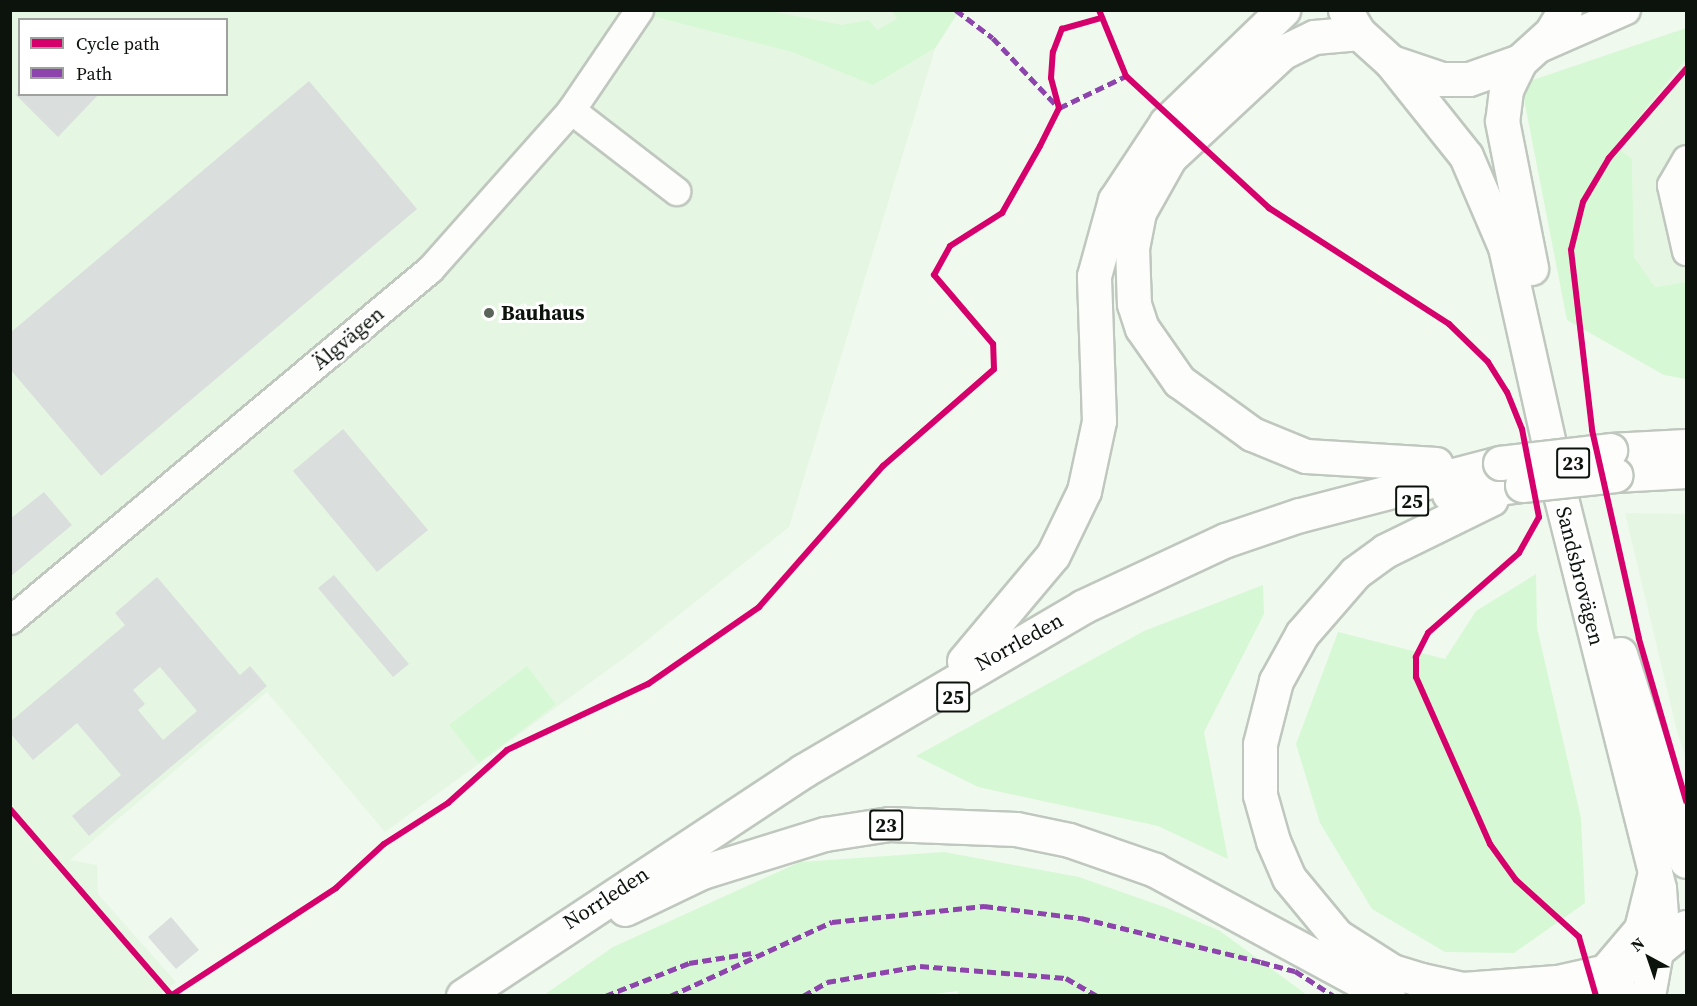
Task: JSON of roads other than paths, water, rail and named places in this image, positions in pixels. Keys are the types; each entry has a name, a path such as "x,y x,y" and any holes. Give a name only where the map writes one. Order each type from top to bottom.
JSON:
{"main road":[{"path":"922,697 967,658 1028,591 1071,524 1099,421 1094,276 1105,226 1124,183 1166,123 1283,10"},
{"name":"23","path":"1528,55 1565,10"},
{"path":"1511,474 1306,456 1279,446 1200,400 1160,358 1142,328 1132,285 1132,248 1139,212 1170,157 1283,52 1352,22 1391,62 1416,73 1460,79 1496,72 1528,55"},
{"name":"Sandsbrovägen","path":"1528,55 1503,103 1504,142 1592,550 1686,861"},
{"name":"Sandsbrovägen","path":"1391,62 1460,147 1506,247 1563,505 1655,872 1668,940"},
{"name":"25","path":"1511,474 1613,462 1686,446"},
{"name":"25","path":"1613,462 1686,471"},
{"path":"1511,474 1385,551 1315,615 1276,681 1260,744 1260,795 1289,878 1311,908 1337,936 1392,971 1463,989 1592,985 1625,996"},
{"name":"Norrleden","path":"463,996 922,697 1082,607 1226,540 1360,497 1511,474"},
{"name":"Norrleden","path":"495,996 851,759 1026,654 1127,602 1232,555 1363,512 1511,474"},
{"name":"23","path":"625,909 702,872 825,834 889,824 1016,829 1069,840 1155,870 1388,996"},
{"path":"1592,985 1620,958 1641,929 1655,872"},
{"path":"1592,985 1668,940"},
{"path":"1648,996 1648,970 1668,940"}],"street":[{"name":"Älgvägen","path":"10,620 430,269 571,110 639,10"},
{"path":"1528,55 1626,10"},
{"path":"571,110 676,191"},
{"path":"1686,159 1671,185 1686,251"}],"place":[{"name":"Bauhaus","path":"489,313"}]}
